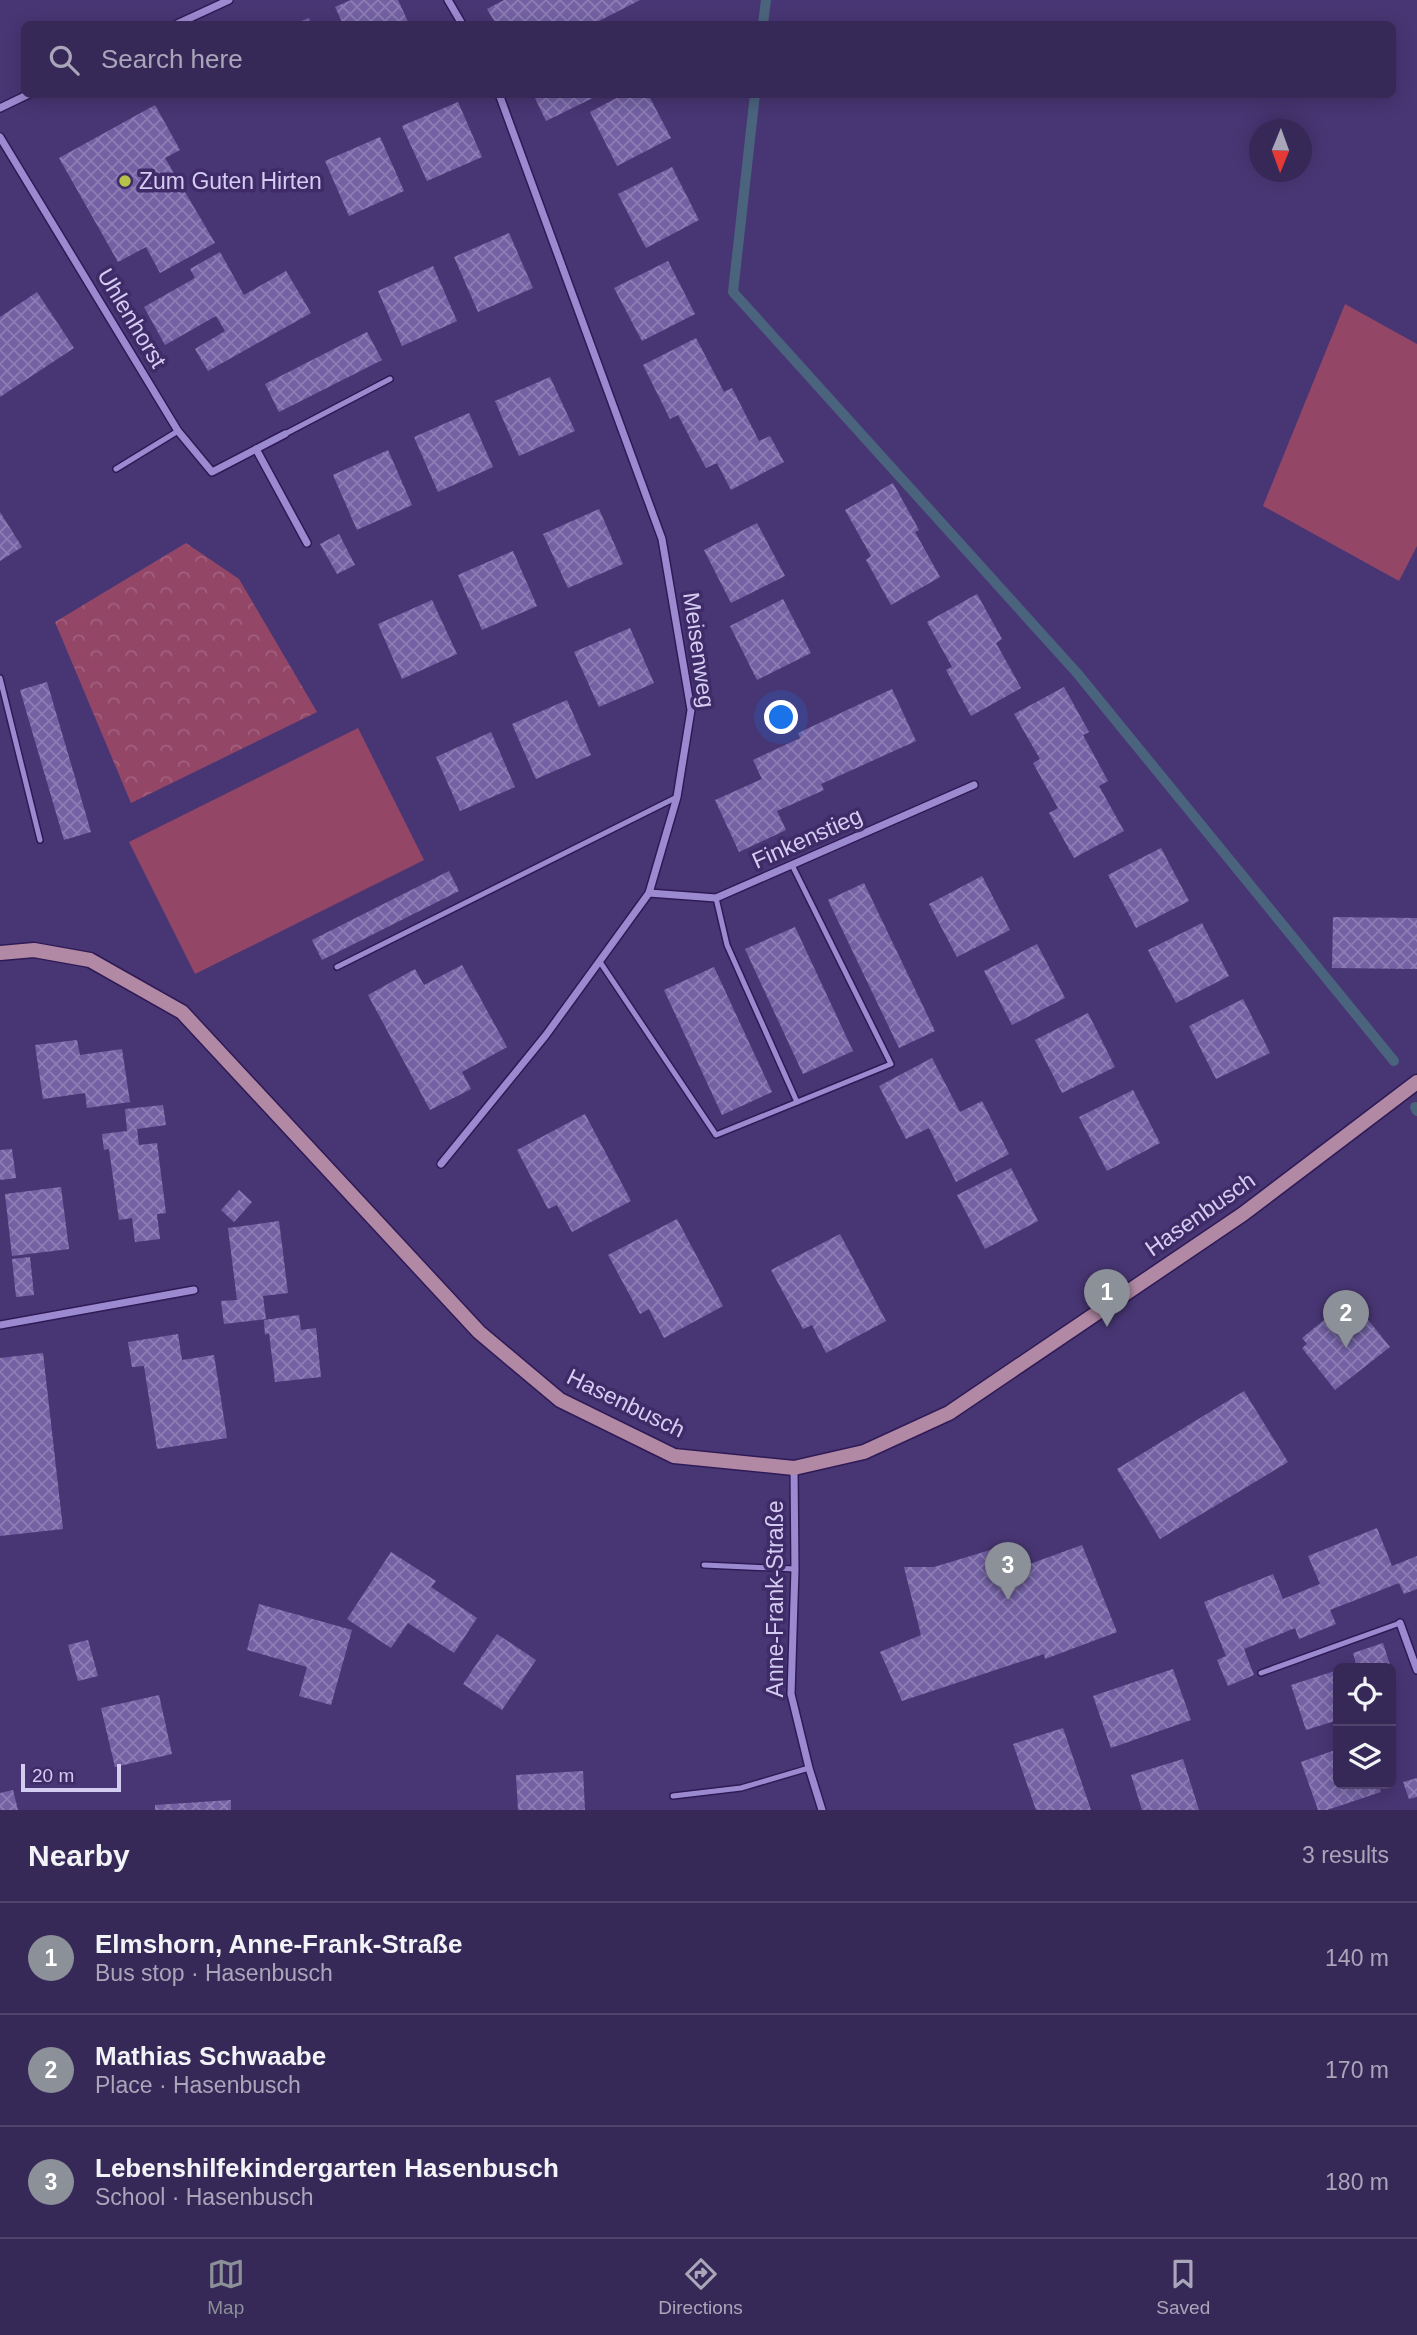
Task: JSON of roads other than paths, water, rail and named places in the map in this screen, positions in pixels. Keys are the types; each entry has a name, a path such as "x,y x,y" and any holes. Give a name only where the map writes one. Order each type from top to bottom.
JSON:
{"main road":[{"name":"Hasenbusch","path":"0,953 34,950 90,960 182,1012 479,1332 560,1400 674,1456 794,1468 864,1452 949,1413 1243,1213 1417,1082"}],"street":[{"path":"184,21 229,0"},
{"path":"447,0 460,21"},
{"path":"0,108 21,98"},
{"name":"Meisenweg","path":"441,1164 546,1035 649,892 677,797 691,710 662,539 500,98"},
{"name":"Uhlenhorst","path":"0,137 178,431 212,472 285,434"},
{"path":"256,449 307,543"},
{"name":"Finkenstieg","path":"649,892 716,898 974,785"},
{"path":"0,1325 194,1290"},
{"name":"Anne-Frank-Straße","path":"794,1468 795,1569 791,1694 808,1768 822,1810"},
{"path":"1400,1623 1417,1670"}],"lane":[{"path":"285,434 390,379"},
{"path":"116,469 178,431"},
{"path":"0,678 40,840"},
{"path":"337,967 677,797"},
{"path":"600,962 716,1135 891,1064 792,865"},
{"path":"716,898 727,945 797,1102"},
{"path":"704,1565 795,1569"},
{"path":"1261,1672 1400,1623"},
{"path":"673,1796 741,1788 808,1768"}],"waterway":[{"path":"763,21 766,0"},
{"path":"755,98 733,292 1077,673 1394,1061"},
{"path":"1415,1107 1417,1111"}],"place":[{"name":"Zum Guten Hirten","path":"125,181"},
{"name":"Elmshorn, Anne-Frank-Straße","path":"1107,1327"},
{"name":"Mathias Schwaabe","path":"1346,1348"},
{"name":"Lebenshilfekindergarten Hasenbusch","path":"1008,1600"}]}
